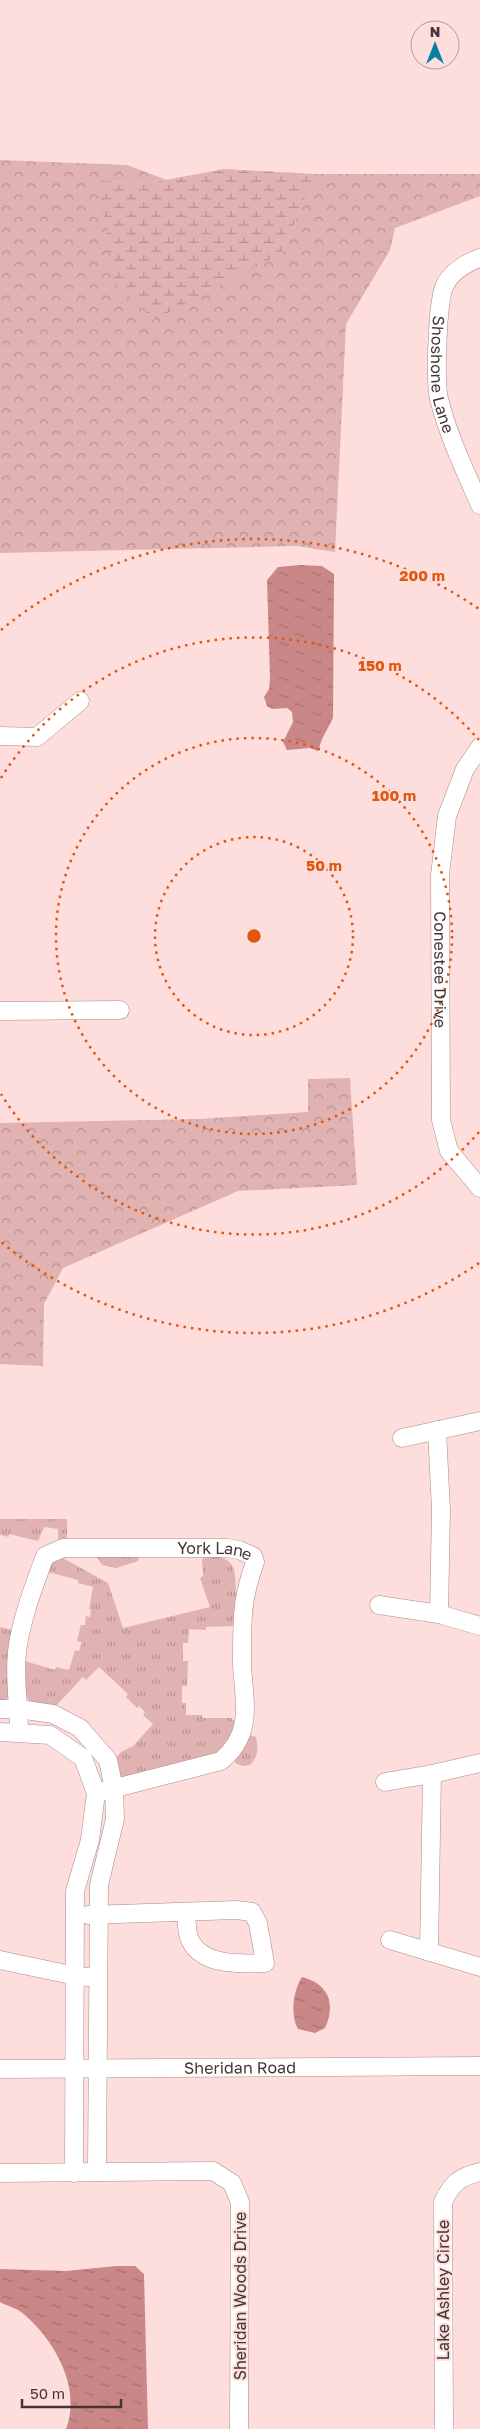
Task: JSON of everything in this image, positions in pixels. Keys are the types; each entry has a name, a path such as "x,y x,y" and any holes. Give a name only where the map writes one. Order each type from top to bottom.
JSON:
{"street":[{"name":"Shoshone Lane","path":"480,258 463,264 445,285 438,322 439,397 457,452 480,505"},
{"path":"0,736 37,736 80,701"},
{"name":"Conestee Drive","path":"480,748 465,769 447,816 440,885 441,1120 449,1151 480,1188"},
{"path":"0,1010 120,1010"},
{"path":"402,1438 480,1420"},
{"path":"437,1430 441,1510 439,1614"},
{"name":"York Lane","path":"19,1732 19,1709 16,1696 17,1651 24,1618 45,1556 63,1548 227,1548 239,1550 253,1556 255,1562 249,1580 243,1614 242,1664 246,1707 244,1724 239,1740 231,1752 221,1761 96,1793"},
{"path":"380,1604 439,1614 480,1626"},
{"path":"0,1709 19,1709 53,1714 80,1728 108,1760 114,1789 115,1819 102,1869 98,1914 97,2172"},
{"path":"0,1732 50,1735 83,1758 96,1793 90,1840 75,1891 74,2172"},
{"path":"385,1782 480,1764"},
{"path":"429,1952 432,1774"},
{"path":"75,1915 236,1910 252,1912 258,1923 265,1963 234,1964 206,1957 195,1948 189,1938 186,1912"},
{"path":"390,1940 480,1967"},
{"path":"0,1960 76,1976 99,1977"},
{"name":"Sheridan Road","path":"0,2069 480,2066"},
{"name":"Sheridan Woods Drive","path":"0,2173 213,2171 232,2183 240,2202 240,2429"},
{"name":"Lake Ashley Circle","path":"444,2429 443,2202 450,2188 464,2176 480,2172"}],"green space":[{"path":"0,160 127,165 167,180 154,182 98,181 282,253 315,174 480,174 480,196 395,228 390,250 346,324 335,552 297,546 0,553"},
{"path":"224,169 315,174 282,253 154,320 115,283 98,181 155,182"},
{"path":"350,1078 357,1185 238,1191 63,1268 44,1304 43,1366 0,1364 0,1123 200,1119 308,1112 308,1079"},
{"path":"0,1519 67,1519 67,1543 58,1543 58,1529 44,1527 38,1541 9,1534 9,1537 0,1535"},
{"path":"101,1554 139,1555 138,1561 116,1568 102,1565 97,1557"},
{"path":"61,1557 108,1583 123,1628 210,1607 200,1578 203,1576 202,1559 206,1557 219,1557 231,1563 236,1587 234,1626 206,1627 206,1630 189,1629 188,1643 183,1643 183,1661 188,1661 187,1686 182,1686 182,1703 186,1703 186,1715 202,1715 203,1718 231,1718 235,1722 232,1734 223,1748 213,1755 121,1780 115,1759 121,1752 133,1746 153,1724 143,1715 145,1712 139,1706 137,1708 126,1697 128,1694 99,1667 86,1680 83,1677 53,1709 33,1704 30,1701 24,1684 23,1671 25,1661 55,1670 56,1667 69,1670 75,1650 79,1651 82,1642 77,1641 81,1625 85,1625 86,1616 90,1617 91,1610 89,1609 93,1587 78,1583 78,1580 48,1572 50,1562"},
{"path":"0,1627 15,1631 9,1657 8,1697 4,1702 0,1703"},
{"path":"249,1735 256,1737 257,1752 255,1759 250,1765 243,1766 235,1763 235,1759"}],"water":[{"path":"322,566 334,574 333,718 318,751 310,748 287,750 283,742 293,722 292,712 287,708 272,709 267,706 264,697 269,689 270,678 267,580 278,567"},
{"path":"302,1977 319,1985 328,1996 330,2003 330,2011 325,2028 315,2033 298,2029 294,2017 296,1989"},
{"path":"135,2266 144,2274 148,2429 66,2429 70,2413 70,2397 62,2365 44,2335 33,2323 19,2311 0,2302 0,2269 66,2271"}]}
